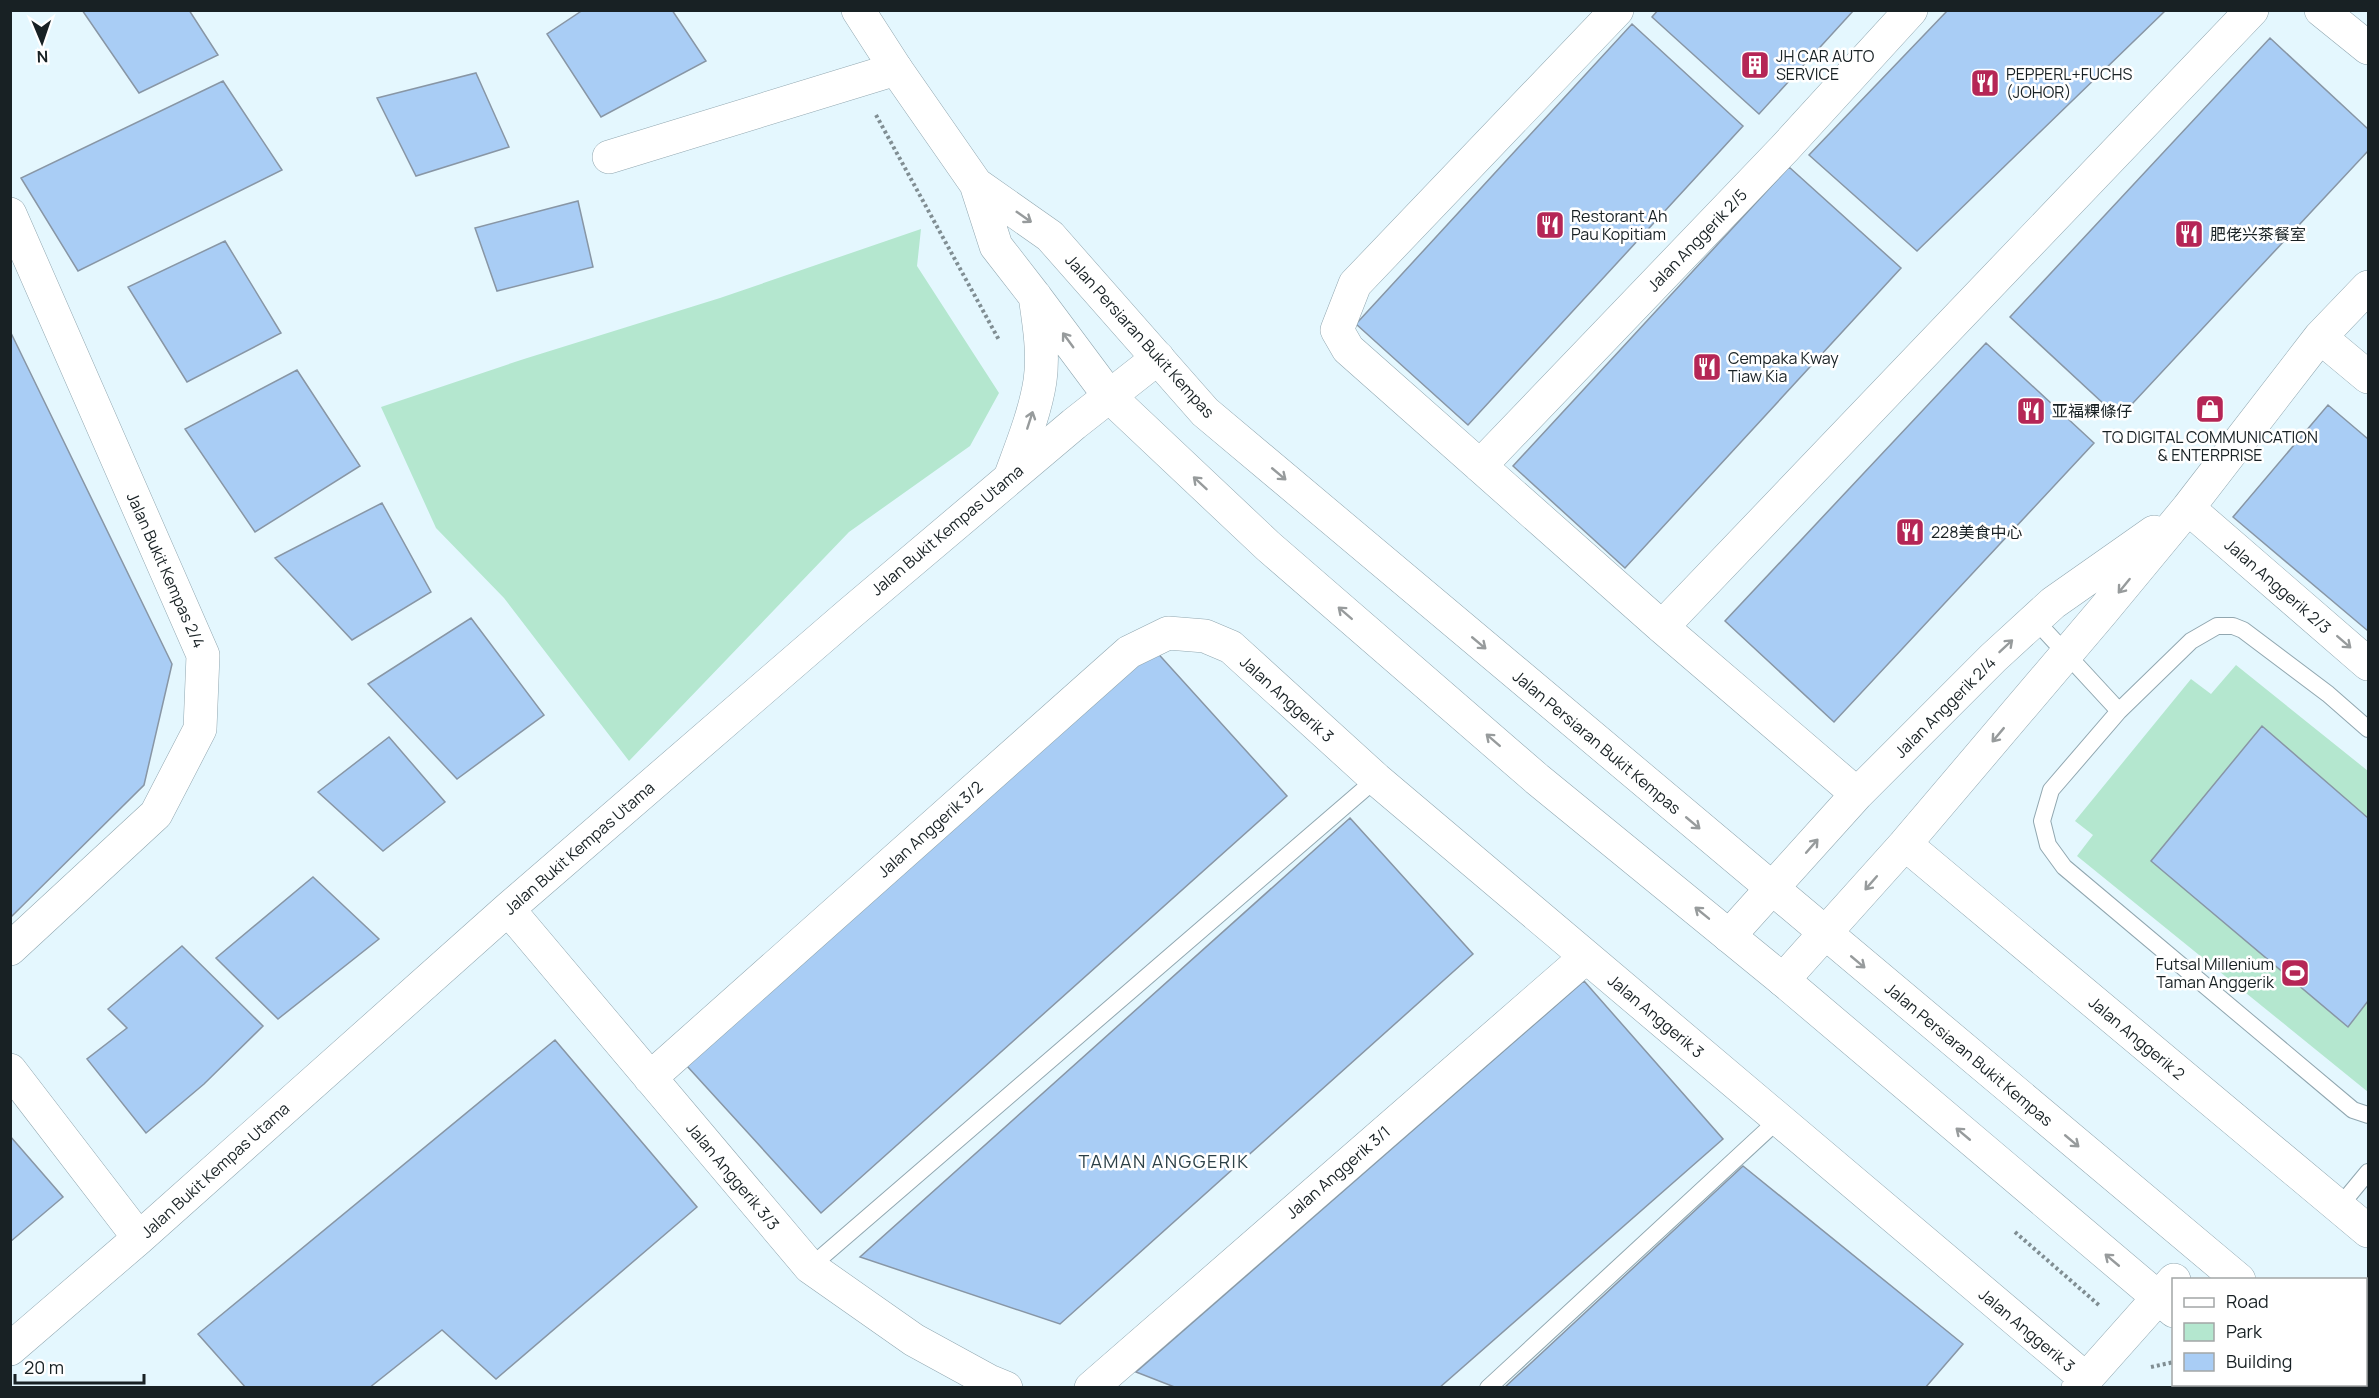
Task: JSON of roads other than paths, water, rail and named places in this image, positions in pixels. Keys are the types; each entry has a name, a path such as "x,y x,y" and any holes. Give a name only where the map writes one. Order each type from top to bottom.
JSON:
{"street":[{"name":"Jalan Persiaran Bukit Kempas","path":"858,10 976,184 996,246 1110,397 1268,546 1537,778 2169,1292"},
{"path":"1617,10 1355,284 1337,330 1348,349 1662,627 1857,794"},
{"name":"Jalan Anggerik 2/5","path":"1480,465 1784,149 1911,10"},
{"path":"1662,627 2252,10"},
{"path":"2321,10 2368,48"},
{"path":"609,158 896,69"},
{"name":"Jalan Persiaran Bukit Kempas","path":"976,184 1050,236 1204,412 2237,1278"},
{"name":"Jalan Bukit Kempas 2/4","path":"10,214 203,655 200,729 156,814 10,949"},
{"name":"Jalan Anggerik 2/4","path":"1783,980 1826,935 2066,655 2188,508 2320,337 2368,287"},
{"path":"1011,476 1034,409 1040,380 1039,324 1034,295"},
{"path":"2320,337 2368,378"},
{"name":"Jalan Bukit Kempas Utama","path":"10,1349 139,1238 508,909 1011,476 1158,358"},
{"name":"Jalan Anggerik 2/4","path":"1730,936 1857,794 1993,658 2054,603 2188,508"},
{"name":"Jalan Anggerik 2/3","path":"2188,508 2368,664"},
{"name":"Jalan Anggerik 3/2","path":"650,1078 1129,652 1168,633 1204,636 1231,647"},
{"name":"Jalan Anggerik 3","path":"1231,647 1376,779 1778,1120 2082,1383"},
{"name":"Jalan Anggerik 2","path":"1905,844 2368,1231"},
{"name":"Jalan Anggerik 3/3","path":"508,909 810,1267 914,1340 989,1382 1006,1388"},
{"name":"Jalan Anggerik 3/1","path":"1090,1388 1586,957"},
{"path":"10,1070 139,1238"},
{"path":"2180,1278 2202,1250"},
{"path":"2082,1383 2169,1292"}],"lane":[{"path":"2035,620 2119,711"},
{"path":"2368,729 2328,694 2243,630 2233,626 2217,626 2191,640 2119,711 2051,790 2042,821 2048,845 2064,867 2353,1110 2368,1114"},
{"path":"810,1267 1376,779"},
{"path":"1488,1388 1778,1120"},
{"path":"2339,1207 2368,1172"}],"place":[{"name":"JH CAR AUTO SERVICE","path":"1755,65"},
{"name":"PEPPERL+FUCHS (JOHOR)","path":"1985,83"},
{"name":"Restorant Ah Pau Kopitiam","path":"1550,225"},
{"name":"肥佬兴茶餐室","path":"2189,234"},
{"name":"Cempaka Kway Tiaw Kia","path":"1707,367"},
{"name":"TQ DIGITAL COMMUNICATION & ENTERPRISE","path":"2210,409"},
{"name":"亚福粿條仔","path":"2031,411"},
{"name":"228美食中心","path":"1910,532"},
{"name":"Futsal Millenium Taman Anggerik","path":"2295,973"}],"district":[{"name":"TAMAN ANGGERIK","path":"1164,1161"}]}
